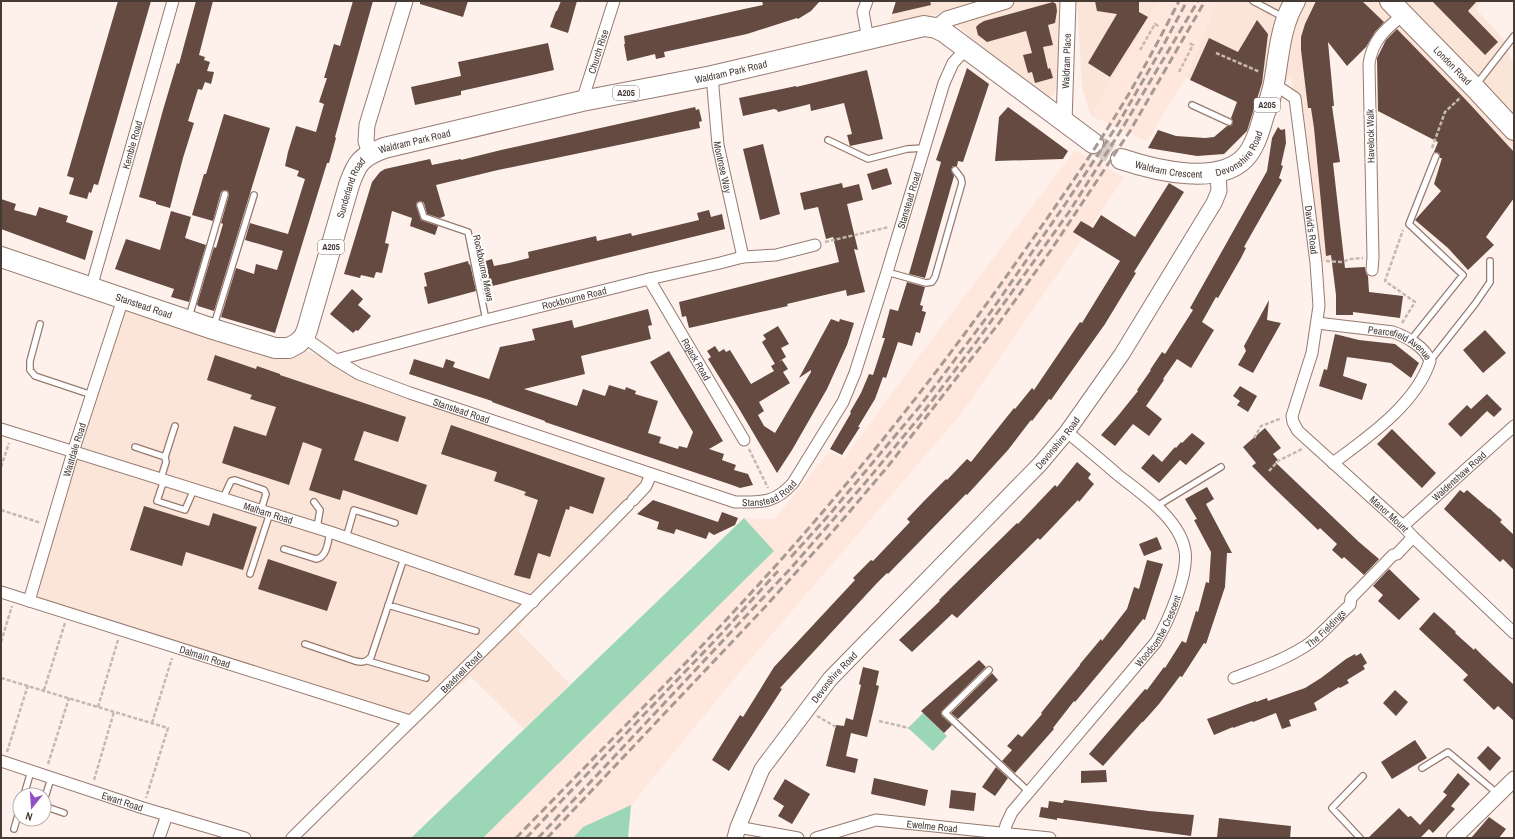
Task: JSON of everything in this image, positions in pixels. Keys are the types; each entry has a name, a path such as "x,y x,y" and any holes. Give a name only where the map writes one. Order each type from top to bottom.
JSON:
{"highway":[{"name":"Devonshire Road","path":"1218,172 1237,164 1247,155 1274,81 1279,48 1287,20 1295,1"},
{"name":"London Road","path":"1397,8 1514,130"},
{"name":"Waldram Park Road","path":"370,154 384,148 582,101 712,76 924,26 936,28"},
{"path":"936,28 1093,143"},
{"name":"Sunderland Road","path":"296,343 349,185 357,166 370,154"},
{"name":"Waldram Crescent","path":"1121,159 1170,171 1197,174 1218,172"},
{"name":"Stanstead Road","path":"1,257 188,321 275,348 296,343"}],"street":[{"name":"Kemble Road","path":"91,288 173,1"},
{"name":"Sunderland Road","path":"370,154 366,141 367,125 405,1"},
{"name":"Church Rise","path":"582,101 614,1"},
{"path":"867,1 863,12 868,39"},
{"path":"936,28 947,19 1006,1"},
{"name":"Waldram Place","path":"1064,122 1068,1"},
{"name":"Havelock Walk","path":"1372,270 1370,58 1375,42 1394,22 1397,8"},
{"name":"Stanstead Road","path":"296,343 336,360 359,374 410,393 735,502 774,499 783,494 793,483 843,402 855,373 887,272 944,83 953,63 966,49"},
{"name":"Montrose Way","path":"712,76 718,145 743,257"},
{"name":"David's Road","path":"1274,81 1296,98 1318,286 1317,323 1312,353 1292,416"},
{"name":"Devonshire Road","path":"737,832 762,769 830,679 1040,464 1066,432 1122,354 1214,203 1218,191 1218,172"},
{"name":"Rockbourne Road","path":"336,360 649,279 743,257 776,255 815,245"},
{"name":"Rojack Road","path":"649,279 744,440"},
{"name":"Wastdale Road","path":"29,601 73,452 123,299"},
{"name":"Pearcefield Avenue","path":"1317,323 1393,332 1402,335 1427,353 1430,361 1420,383 1395,412 1358,444 1333,463"},
{"name":"Manor Mount","path":"1292,416 1293,422 1298,431 1309,442 1403,526 1514,633"},
{"name":"Waldenshaw Road","path":"1403,526 1514,426"},
{"name":"Malham Road","path":"1,429 266,511 533,602"},
{"name":"Woodcombe Crescent","path":"1004,833 1012,812 1146,655 1164,627 1183,574 1186,561 1182,540 1171,523 1157,506 1066,432"},
{"name":"Beadnell Road","path":"292,838 533,602 646,486 652,474"},
{"name":"The Fieldings","path":"1234,678 1268,665 1291,654 1310,642 1350,604 1351,598 1413,537"},
{"name":"Dalmain Road","path":"1,592 410,721"},
{"name":"Ewart Road","path":"2,762 143,808 245,838"},
{"path":"1454,838 1514,779"},
{"path":"159,838 167,815"},
{"name":"Ewelme Road","path":"816,838 876,820 1050,838"},
{"path":"737,832 798,838"}],"lane":[{"path":"1253,1 1287,20"},
{"path":"1474,87 1514,36"},
{"path":"1192,105 1229,122"},
{"path":"828,140 868,159 906,149 924,148"},
{"path":"1410,341 1463,275 1408,224 1436,156"},
{"path":"887,272 926,283 932,282 935,277 962,183 962,178 955,170"},
{"path":"188,321 225,194"},
{"path":"213,329 254,195"},
{"name":"Rockbourne Mews","path":"420,205 424,217 468,232 486,320"},
{"path":"1430,361 1475,304 1490,282 1490,261"},
{"path":"40,324 30,361 30,370 35,376 92,395"},
{"path":"175,426 165,457 166,462 163,479 157,501 186,510 194,488"},
{"path":"135,447 165,457"},
{"path":"1157,506 1221,467"},
{"path":"223,498 231,481 235,480 264,490 266,494 266,511 250,574"},
{"path":"314,502 320,510 317,528"},
{"path":"346,538 354,510 395,523"},
{"path":"284,549 316,559 321,558 324,555 330,532"},
{"path":"368,661 371,657 404,558"},
{"path":"388,605 476,630"},
{"path":"305,644 362,663 368,661 426,678"},
{"path":"989,670 944,713 1029,792"},
{"path":"1422,768 1448,752 1498,794"},
{"path":"26,787 31,771"},
{"path":"1360,838 1332,808 1363,776"},
{"path":"46,787 48,777"},
{"path":"52,809 64,813"}],"path":[{"path":"1140,50 1155,24 1160,27"},
{"path":"1179,72 1193,45 1189,43"},
{"path":"1216,53 1274,81"},
{"path":"815,245 891,227"},
{"path":"1316,263 1326,261 1341,262 1351,259 1373,257"},
{"path":"1254,438 1261,426 1292,416"},
{"path":"1,467 12,433"},
{"path":"744,440 774,499"},
{"path":"1269,471 1278,461 1301,451 1309,442"},
{"path":"1,510 51,526"},
{"path":"1,642 15,596"},
{"path":"44,690 68,613"},
{"path":"98,707 121,630"},
{"path":"152,723 175,648"},
{"path":"1,678 168,728 143,808"},
{"path":"2,762 28,685"},
{"path":"48,777 69,698"},
{"path":"807,710 836,727"},
{"path":"90,791 114,712"},
{"path":"879,720 909,728"}],"shaded area":[{"path":"896,1 1059,1 1062,20 1055,94 1051,97 1047,97 968,36 946,13 889,23"},
{"path":"1077,1 1160,1 1091,116 1082,89"},
{"path":"1160,1 1217,1 1186,77 1147,141 1091,116"},
{"path":"1217,1 1337,1 1324,25 1338,252 1326,261 1316,263 1291,77 1259,112 1186,77"},
{"path":"1341,1 1482,1 1476,9 1508,44 1509,57 1514,63 1514,174"},
{"path":"1075,150 1124,178 961,414 744,667 631,805 583,827 573,838 483,838 773,551 744,518 775,519 829,451 844,459 920,355"},
{"path":"128,300 336,360 359,374 651,474 649,481 533,602 518,631 570,684 524,729 471,677 410,721 29,601"}],"green space":[{"path":"744,518 774,551 483,838 411,838"},
{"path":"923,713 947,736 933,751 908,728"},
{"path":"631,805 628,838 573,838 583,827"}],"building":[{"path":"118,1 151,1 98,185 94,184 87,199 69,194 74,178 67,176"},
{"path":"196,1 213,1 199,55 205,57 204,60 210,62 207,71 214,72 211,84 205,82 202,90 198,89 188,121 194,123 170,208 139,197 177,63 179,64"},
{"path":"353,1 373,1 329,163 327,163 275,333 221,317 236,268 254,274 256,264 277,270 283,251 245,240 250,223 288,234 305,179 297,176 299,171 285,166 288,152 296,126 316,132 324,104 319,102 327,78 324,78 334,44 340,46"},
{"path":"420,1 468,1 463,17 420,4"},
{"path":"561,1 577,1 568,33 550,27"},
{"path":"762,1 820,1 811,11 798,19 797,18 747,34 664,52 665,57 656,59 655,54 627,61 624,36 763,5"},
{"path":"896,1 930,1 931,5 892,14"},
{"path":"1095,1 1139,1 1139,12 1148,17 1110,77 1088,63 1117,14 1097,11"},
{"path":"1316,1 1362,1 1384,22 1375,32 1366,47 1347,66 1328,42 1334,106 1332,106 1340,162 1333,163 1345,268 1365,267 1368,276 1369,292 1403,296 1400,318 1353,312 1353,315 1336,315 1336,295 1331,255 1326,256 1314,128 1311,108 1308,108 1301,50 1301,37 1305,24"},
{"path":"1432,1 1477,1 1468,11 1498,42 1485,55"},
{"path":"1053,2 1056,4 1057,11 1055,23 1048,25 1053,45 1043,47 1048,69 1050,68 1053,78 1035,83 1032,72 1028,73 1023,55 1032,53 1026,31 987,42 978,35 976,27 984,21"},
{"path":"1257,20 1268,34 1262,83 1247,131 1224,154 1197,156 1148,148 1158,130 1176,136 1205,138 1214,137 1227,126 1232,125 1233,121 1231,118 1237,102 1190,80 1209,38 1238,52"},
{"path":"1397,29 1514,152 1514,198 1486,237 1494,245 1468,270 1448,248 1415,220 1441,191 1434,184 1442,158 1440,158 1439,153 1434,152 1438,142 1378,111 1377,58 1386,40"},
{"path":"548,43 554,70 461,91 461,95 415,105 411,87 461,76 458,62"},
{"path":"967,68 989,84 963,162 958,161 957,166 953,166 951,169 954,176 925,278 909,274 941,162 936,160"},
{"path":"867,70 883,139 850,146 847,135 852,134 844,103 811,111 810,104 778,112 774,109 743,116 739,98 796,87"},
{"path":"695,107 696,110 699,109 702,121 699,122 700,128 498,170 436,185 445,216 440,218 427,214 424,203 421,201 417,202 416,205 421,220 438,226 435,235 410,226 412,218 392,211 385,243 389,244 382,273 376,272 374,278 361,275 360,278 344,274 372,182 380,172 385,169 430,159 432,165 461,160"},
{"path":"1008,107 1068,151 1063,159 995,161 999,117"},
{"path":"224,114 270,128 214,311 198,306 197,304 214,247 216,248 223,224 221,223 229,195 228,191 224,190 221,192 213,221 192,215"},
{"path":"1278,127 1281,130 1285,129 1286,143 1281,165 1283,166 1279,178 1282,180 1244,247 1246,248 1241,258 1202,322 1214,330 1191,368 1177,359 1146,406 1162,419 1149,436 1133,424 1115,446 1101,435 1138,391 1137,390 1162,352 1165,354 1193,310 1190,308 1267,171 1272,138"},
{"path":"763,144 780,214 760,220 743,149"},
{"path":"887,168 892,184 872,190 867,174"},
{"path":"842,183 843,188 859,184 863,200 847,204 858,250 854,249 865,292 847,296 846,290 787,304 788,306 689,328 686,316 682,317 679,302 839,262 833,237 826,239 818,207 804,210 800,193"},
{"path":"1169,183 1184,192 1134,272 1136,273 1105,324 1051,400 1049,399 1008,450 967,495 966,494 888,574 887,573 877,583 780,688 782,689 729,771 712,760 740,715 743,717 774,667 855,580 853,578 871,560 873,561 910,522 907,519 925,500 967,459 971,462 1014,408 1015,409 1032,388 1034,390 1080,322 1082,323 1120,261 1073,232 1081,221 1093,228 1101,215 1135,237"},
{"path":"1,199 16,204 14,210 36,216 39,207 68,216 66,222 93,231 85,260 1,229"},
{"path":"709,210 711,217 722,214 725,229 484,288 479,263 492,259 494,266 509,263 529,258 528,252 596,236 597,241 631,233 632,236 699,220 697,213"},
{"path":"171,211 191,217 185,238 206,245 189,302 171,297 174,289 115,269 126,239 160,250"},
{"path":"468,261 476,291 428,304 424,287 427,286 424,273"},
{"path":"907,282 925,287 920,305 923,306 922,311 926,312 920,333 916,332 912,346 898,342 886,378 883,377 875,399 858,427 860,427 842,455 830,449 851,413 850,412 861,393 869,374 873,375 885,338 882,338 890,309 898,311"},
{"path":"352,289 363,299 358,305 371,316 358,331 356,330 353,333 330,314"},
{"path":"1269,300 1267,320 1281,323 1253,373 1238,365 1246,351 1244,346"},
{"path":"648,309 652,325 648,326 651,339 581,356 585,374 524,389 577,406 583,389 605,396 609,385 625,390 626,387 636,391 635,394 658,401 648,433 661,437 659,443 678,449 679,446 687,448 693,432 650,362 669,351 723,441 709,449 724,454 722,460 736,465 734,470 748,474 753,485 740,488 545,422 492,401 409,374 414,359 443,368 446,359 455,362 453,367 489,379 500,347 535,340 532,329 572,320 574,328"},
{"path":"831,319 839,322 840,319 854,323 847,345 827,389 777,473 708,359 711,357 707,351 715,346 719,352 724,349 726,352 730,350 751,384 774,371 771,366 782,360 788,369 783,372 790,383 759,402 764,411 758,415 764,426 775,433 811,372 811,370 799,378"},
{"path":"778,326 789,344 781,348 786,357 775,364 762,342 766,339 763,335"},
{"path":"1485,330 1506,353 1483,373 1463,350"},
{"path":"1335,334 1359,340 1395,344 1419,363 1411,378 1391,363 1347,357 1343,376 1367,384 1362,400 1319,386 1324,369 1327,370"},
{"path":"215,355 256,369 257,366 406,417 398,442 364,431 354,460 427,485 417,515 343,490 340,500 309,490 322,449 303,442 289,485 222,463 234,426 266,436 276,407 250,399 252,395 207,380"},
{"path":"1240,386 1257,396 1248,412 1237,405 1240,401 1233,396"},
{"path":"1487,394 1502,409 1494,417 1487,411 1461,437 1448,424 1467,405 1471,409"},
{"path":"451,425 605,478 593,514 570,506 569,510 566,509 550,557 538,553 530,579 514,575 538,500 524,495 526,492 494,481 497,472 441,454"},
{"path":"1265,428 1281,448 1273,454 1278,460 1275,462 1359,542 1379,559 1364,575 1344,557 1342,559 1332,550 1337,544 1320,528 1318,530 1252,466 1256,463 1243,447"},
{"path":"1392,429 1436,473 1422,488 1377,444"},
{"path":"1192,433 1205,443 1186,465 1180,460 1159,483 1141,468 1153,454 1162,462 1175,447 1176,448"},
{"path":"1077,462 1091,474 1088,478 1094,484 1079,502 1078,500 1040,540 1038,538 957,618 952,614 912,652 899,640 1017,523 1018,524 1055,485 1057,487"},
{"path":"1207,487 1214,499 1206,504 1232,553 1227,553 1225,587 1206,644 1204,643 1182,677 1180,676 1159,704 1103,766 1089,754 1145,689 1147,690 1164,667 1165,668 1182,641 1186,643 1196,611 1198,612 1206,582 1209,583 1211,552 1194,520 1197,519 1185,499"},
{"path":"1460,490 1464,493 1467,490 1489,508 1502,520 1500,522 1514,535 1514,570 1503,559 1500,562 1444,509"},
{"path":"653,500 718,522 722,512 738,518 735,525 714,535 709,532 706,539 676,529 674,534 657,529 659,522 637,514"},
{"path":"144,506 209,526 213,513 257,527 243,570 186,552 182,566 130,550"},
{"path":"1157,537 1162,549 1144,556 1139,544"},
{"path":"268,559 337,582 327,611 258,589"},
{"path":"1147,560 1163,564 1145,620 1143,619 1075,702 1074,701 1053,728 1054,729 1015,773 1002,761 1012,750 1007,746 1018,734 1022,737 1042,714 1041,713 1080,664 1101,639 1102,641 1127,609 1134,587 1139,589"},
{"path":"1389,569 1420,599 1399,620 1378,601 1383,595 1373,586"},
{"path":"1434,612 1456,632 1455,633 1474,650 1475,648 1514,685 1514,721 1498,706 1494,710 1463,680 1468,675 1419,629"},
{"path":"1361,653 1367,663 1363,666 1365,669 1347,680 1349,683 1340,688 1339,687 1314,703 1317,710 1289,720 1291,726 1282,729 1276,713 1214,735 1207,719 1256,701 1267,698 1268,701 1305,688 1346,659 1355,654 1356,656"},
{"path":"979,660 986,667 941,712 942,716 952,725 944,733 921,711"},
{"path":"863,667 879,671 876,685 879,686 867,737 851,733 846,756 858,759 855,773 826,766 836,725 844,726 846,718 853,720 861,685 859,684"},
{"path":"992,673 998,680 958,719 951,713"},
{"path":"1395,690 1408,702 1396,716 1383,703"},
{"path":"1415,740 1427,758 1392,779 1381,762"},
{"path":"1488,746 1501,758 1490,771 1477,758"},
{"path":"996,767 1008,778 995,796 982,787"},
{"path":"1106,770 1107,782 1081,783 1081,771"},
{"path":"1458,773 1470,784 1451,806 1455,809 1433,833 1429,829 1420,838 1368,838 1399,808 1408,817 1411,816 1420,825 1447,795 1443,792"},
{"path":"874,778 928,790 925,806 871,794"},
{"path":"785,779 810,794 792,824 778,816 784,806 773,799"},
{"path":"951,790 976,793 974,811 949,808"},
{"path":"1064,800 1194,815 1191,836 1057,818 1057,820 1039,817 1041,807 1048,808 1049,801 1063,803"},
{"path":"1489,817 1506,829 1499,838 1471,838"},
{"path":"1219,818 1291,826 1290,838 1217,838"}],"tunnel":[{"path":"1093,143 1121,159"}],"railway":[{"path":"516,838 653,697 754,590 818,518 908,408 993,295 1089,157 1129,93 1179,1"},
{"path":"791,557 829,515 920,406 990,313 1066,203 1118,124 1187,1"},
{"path":"538,838 791,568 865,483 922,414 977,341 1069,212 1123,127 1198,1"},
{"path":"547,838 765,607 834,530 889,465 999,323 1051,250 1130,131 1205,1"},
{"path":"526,838 723,632 778,571"}]}
